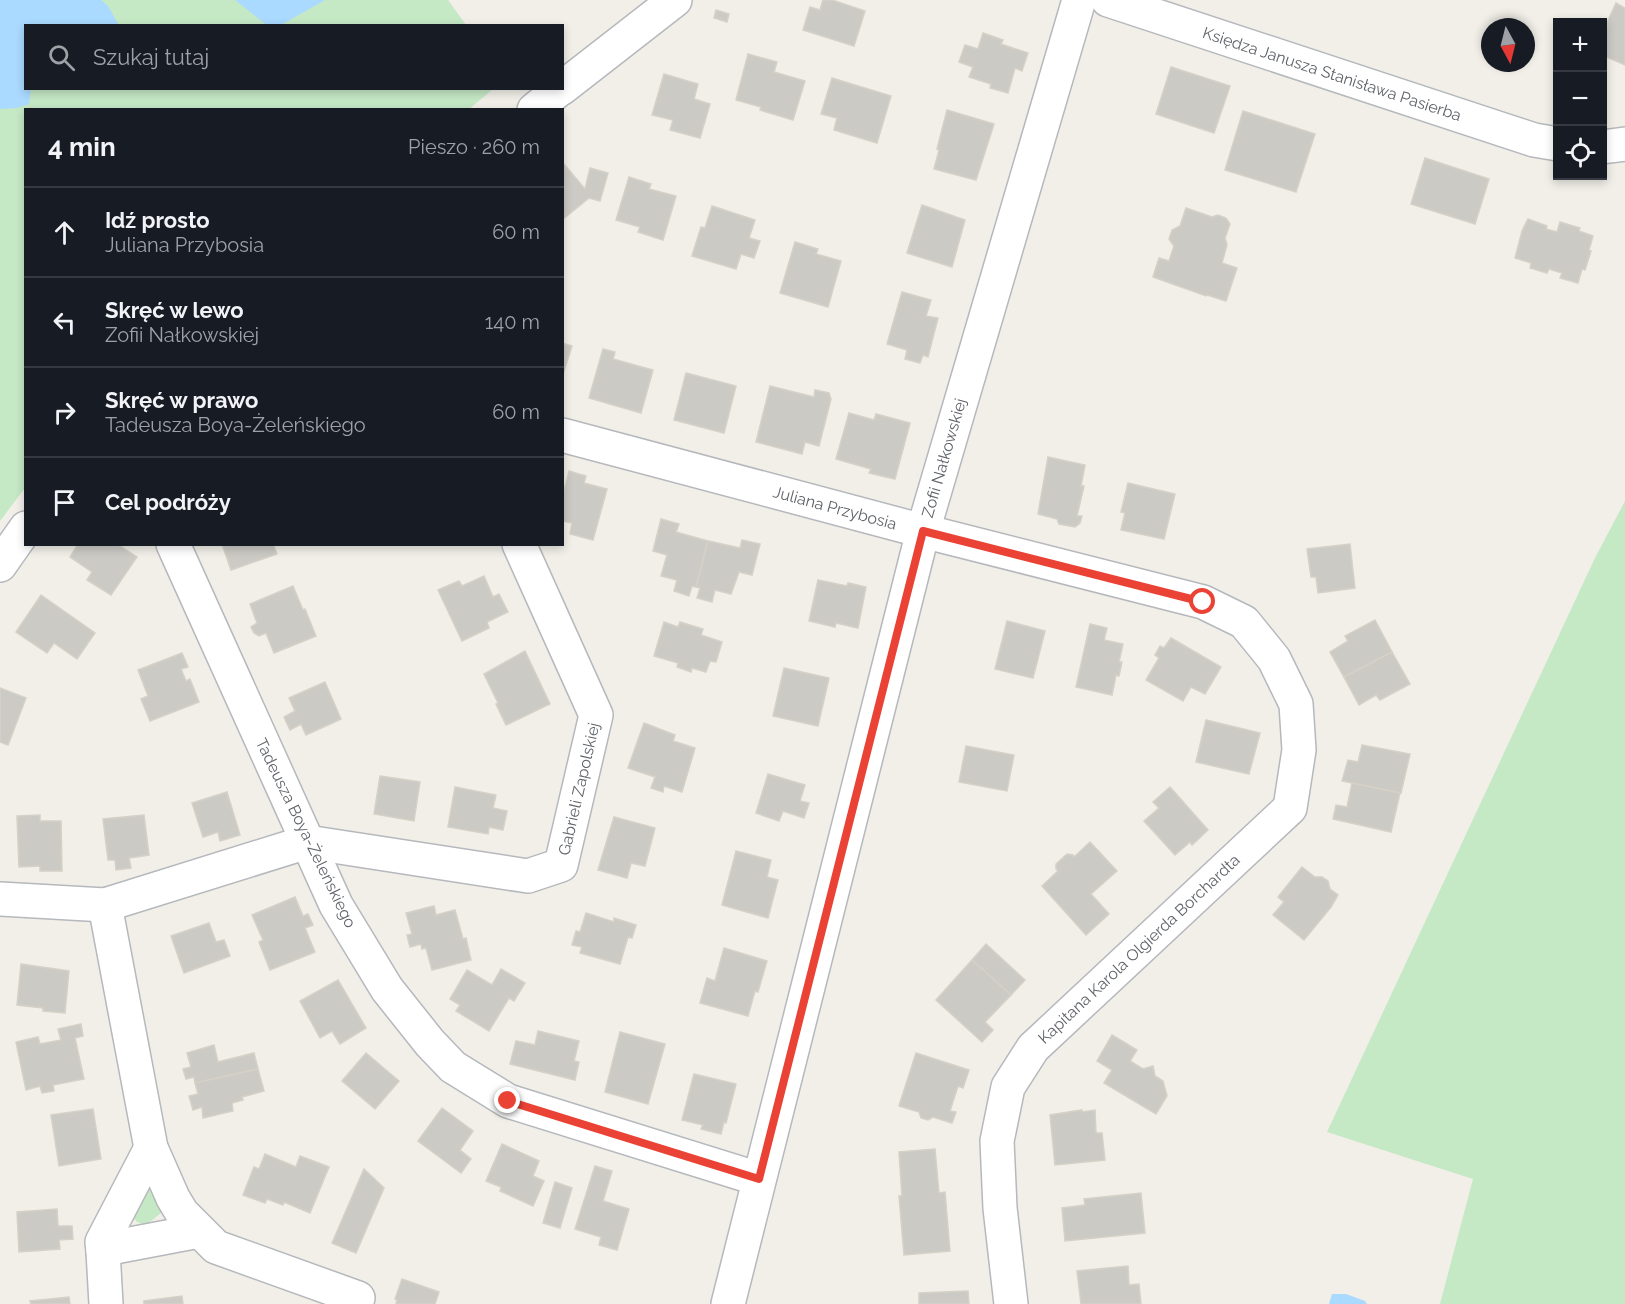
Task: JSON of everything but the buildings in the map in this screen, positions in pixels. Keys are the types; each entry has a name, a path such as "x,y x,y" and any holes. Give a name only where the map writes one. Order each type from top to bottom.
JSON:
{"street":[{"path":"564,86 675,0"},
{"name":"Zofii Nałkowskiej","path":"728,1304 923,531 1079,0"},
{"name":"Księdza Janusza Stanisława Pasierba","path":"1108,0 1534,140 1553,143"},
{"path":"537,108 559,90"},
{"path":"1607,146 1625,144"},
{"name":"Juliana Przybosia","path":"564,436 923,531 1203,602 1244,622"},
{"path":"0,565 24,531"},
{"name":"Tadeusza Boya-Żeleńskiego","path":"174,546 336,904 387,989 430,1043 453,1067 508,1101 759,1179"},
{"name":"Gabrieli Zapolskiej","path":"307,842 528,876 561,865 596,715 520,546"},
{"name":"Kapitana Karola Olgierda Borchardta","path":"1011,1304 1000,1208 997,1141 1008,1087 1033,1048 1290,808 1299,750 1296,704 1274,659 1244,622"},
{"path":"0,899 105,905 307,842"},
{"path":"105,905 151,1148 173,1197 186,1218 216,1247 358,1298"},
{"path":"106,1304 102,1242 151,1148"},
{"path":"103,1251 199,1231"}],"green space":[{"path":"0,0 448,0 465,24 24,24 24,90 492,90 470,108 24,108 24,489 0,521"},
{"path":"1625,501 1625,1304 1440,1304 1473,1179 1327,1132 1595,558"},
{"path":"150,1174 164,1204 161,1213 146,1225 137,1222 130,1213"}],"water":[{"path":"0,0 101,0 108,6 118,24 24,24 24,90 31,90 29,104 17,108 0,109"},
{"path":"235,0 325,0 283,24 265,24"},
{"path":"1332,1294 1346,1294 1365,1301 1367,1304 1329,1304"}],"route":[{"path":"508,1101 759,1179 923,531 1203,602"}]}
